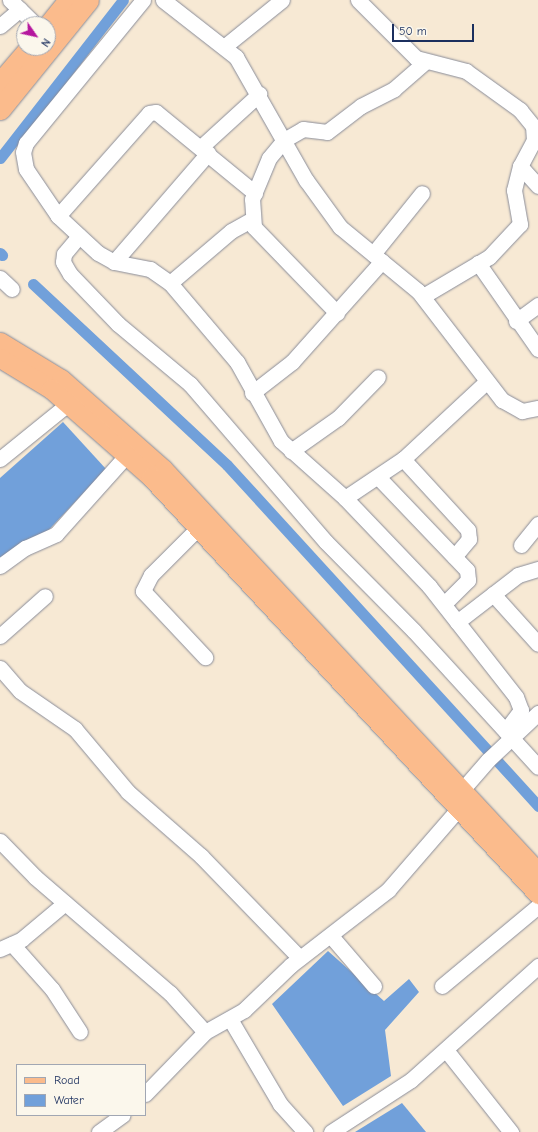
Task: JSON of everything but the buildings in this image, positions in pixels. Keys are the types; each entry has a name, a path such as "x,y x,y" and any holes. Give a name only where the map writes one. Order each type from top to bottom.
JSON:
{"highway":[{"path":"56,16 69,0"},
{"path":"0,109 88,0"},
{"path":"0,83 23,56"}],"main road":[{"path":"0,342 61,379 144,451 459,799 538,894"},
{"path":"0,358 32,376 68,404 127,455 199,527 459,799 538,872"}],"street":[{"path":"143,0 59,101 23,152 26,170 58,216 79,236 114,262 150,269 170,283 222,342 273,430 291,451 345,498 444,604 521,705 518,716 507,737 388,890 300,958 230,1019 205,1032 146,1093"},
{"path":"163,0 225,46 259,94 284,140 331,216 423,296 452,330 486,382 511,407 522,411 538,408"},
{"path":"225,46 282,0"},
{"path":"358,0 406,50 425,62 466,71 527,117 533,126 534,140 520,166 514,198 520,224 498,249 478,263 423,296"},
{"path":"0,26 15,5 27,16"},
{"path":"250,220 254,193 269,158 284,140 303,129 327,132 361,106 394,89 425,62"},
{"path":"114,262 204,150 259,94"},
{"path":"58,216 149,113 161,114 254,193"},
{"path":"520,166 538,186"},
{"path":"252,393 292,362 337,313 378,258 422,193"},
{"path":"170,283 231,231 250,220"},
{"path":"250,220 337,313"},
{"path":"79,236 64,254 63,262 70,274 118,324 190,384 326,542 414,631 507,737 538,767"},
{"path":"478,263 516,321 538,349"},
{"path":"0,278 12,289"},
{"path":"516,321 538,305"},
{"path":"291,451 338,418 378,377"},
{"path":"345,498 403,459 486,382"},
{"path":"0,459 68,404"},
{"path":"0,566 25,548 56,534 127,455"},
{"path":"403,459 468,530 469,539 454,557"},
{"path":"378,477 467,570 468,580 444,604"},
{"path":"521,545 538,524"},
{"path":"199,527 151,575 143,591 206,657"},
{"path":"457,622 523,572 538,569"},
{"path":"493,594 537,642"},
{"path":"0,636 45,596"},
{"path":"0,668 20,691 75,729 128,792 201,856 300,958"},
{"path":"507,737 538,713"},
{"path":"0,841 35,877 170,993 205,1032"},
{"path":"66,903 6,947 52,989 80,1032"},
{"path":"442,986 538,906"},
{"path":"330,936 374,986"},
{"path":"331,1132 411,1080 538,966"},
{"path":"230,1019 280,1104 305,1132"},
{"path":"446,1050 511,1132"},
{"path":"99,1132 121,1116"}],"water":[{"path":"63,422 106,469 44,535 0,558 0,478"},
{"path":"328,951 384,1001 409,979 419,992 385,1030 391,1076 343,1106 272,1004"},
{"path":"402,1103 426,1132 355,1132"}],"waterway":[{"path":"0,158 123,0"},
{"path":"33,284 227,465 538,806"}]}
